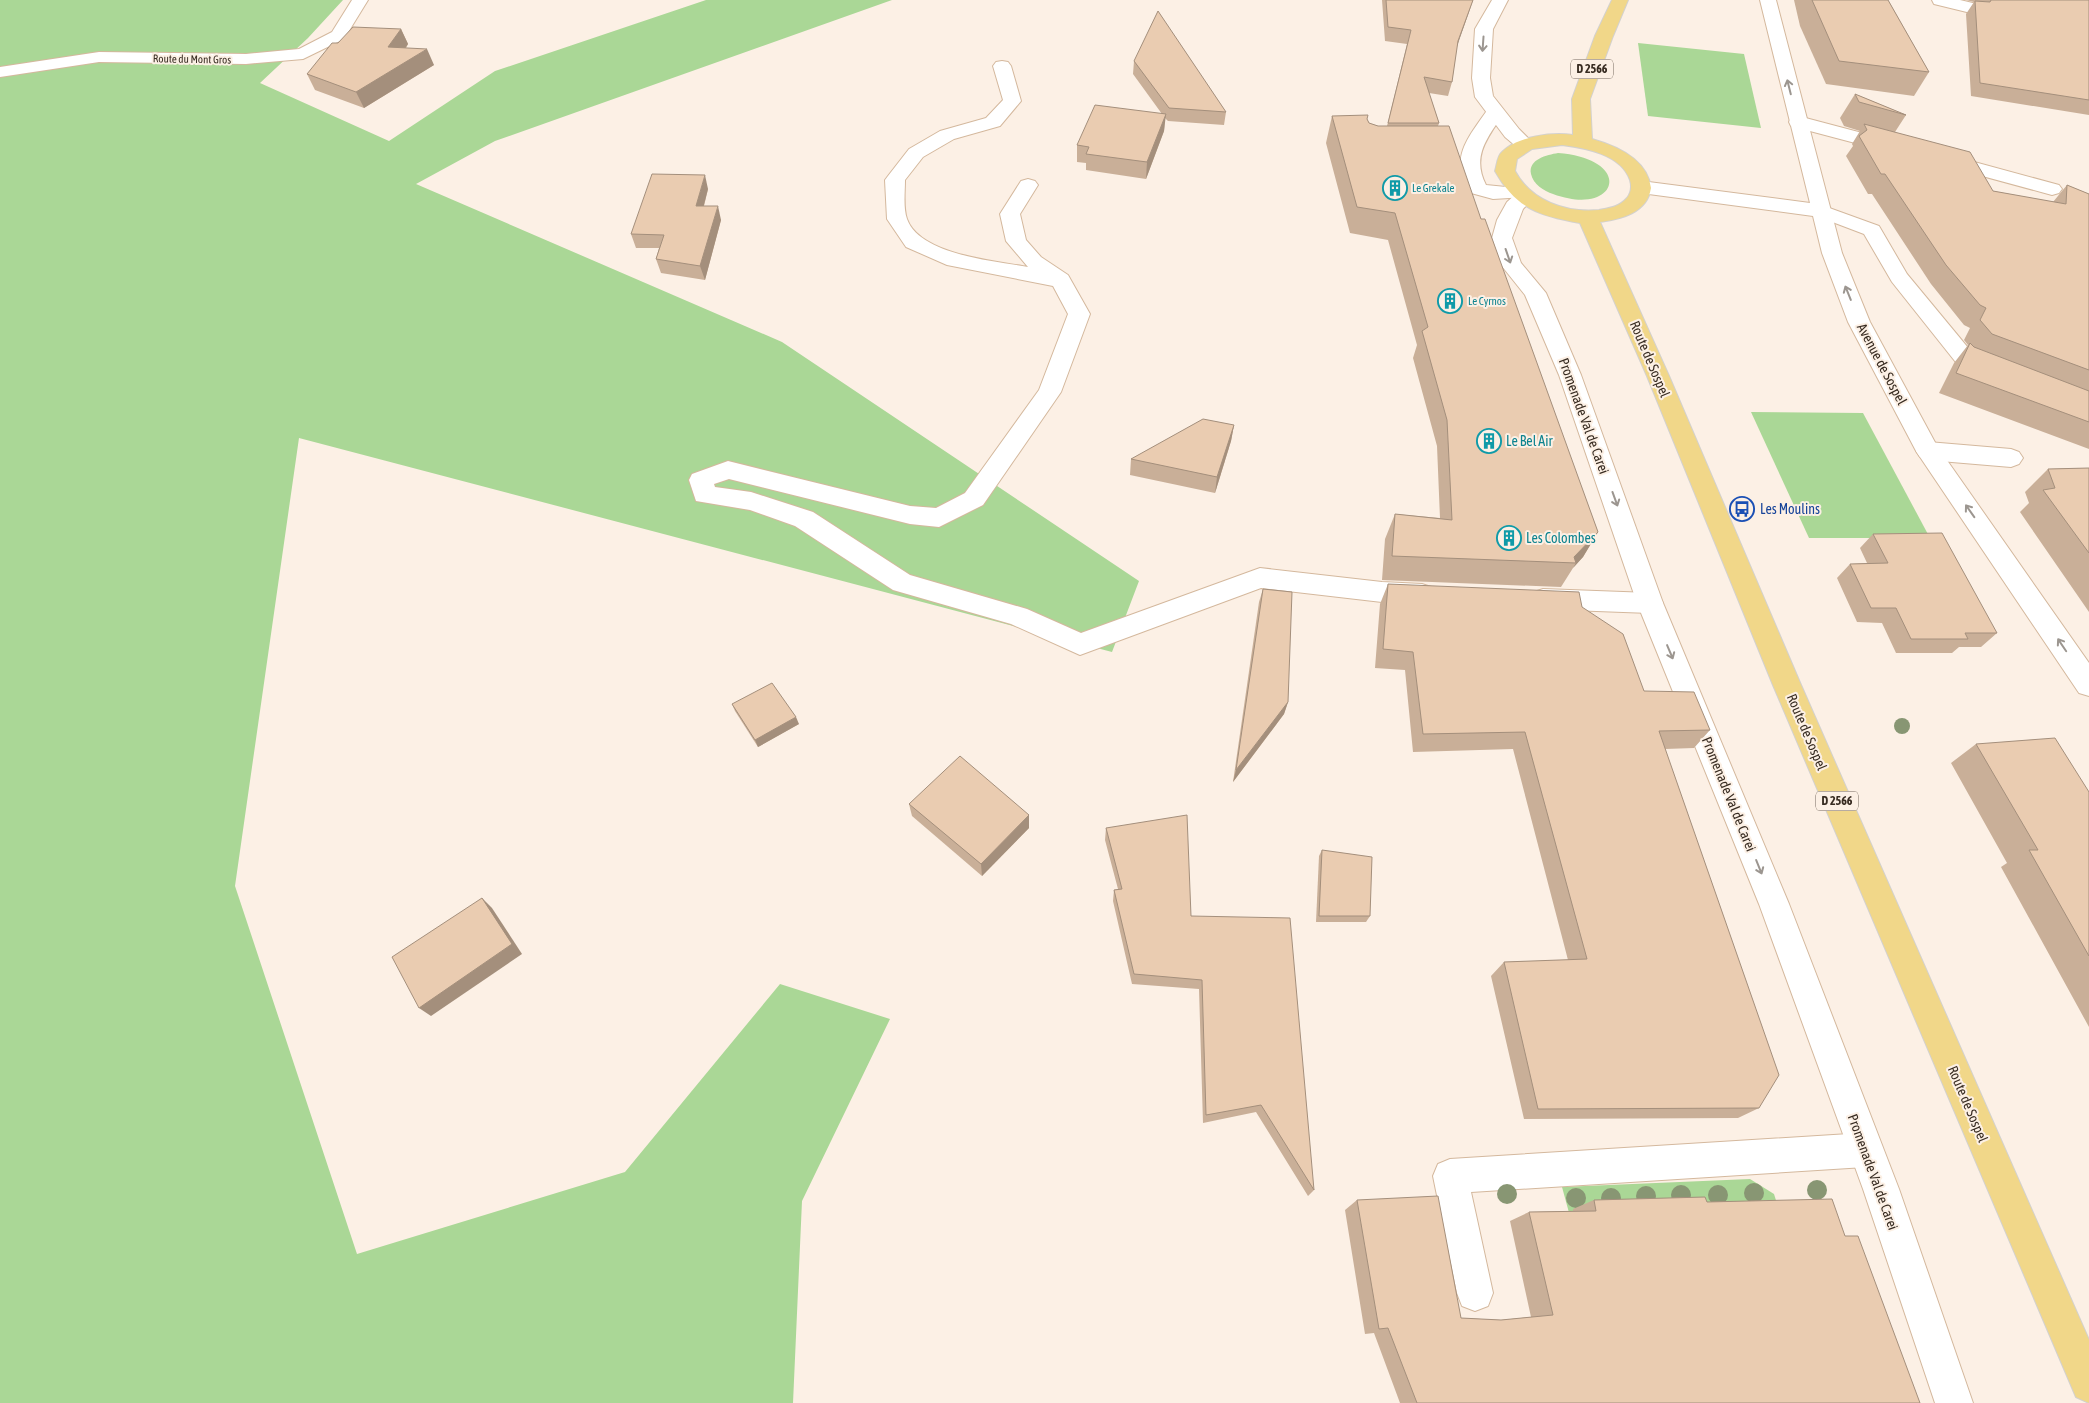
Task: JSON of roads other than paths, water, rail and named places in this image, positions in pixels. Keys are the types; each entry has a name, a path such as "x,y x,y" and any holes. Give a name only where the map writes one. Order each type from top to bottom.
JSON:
{"main road":[{"name":"D 2566","path":"1583,142 1581,99 1604,36 1620,0"},
{"path":"1552,139 1583,142 1601,147 1617,155 1630,165 1638,176 1641,187 1639,197 1632,205 1620,212 1606,216 1588,217 1556,212 1538,206 1511,186 1505,174 1505,162 1512,152 1525,144 1552,139"},
{"name":"Route de Sospel","path":"1588,217 1658,376 1786,685 2089,1384"}],"street":[{"name":"Route du Mont Gros","path":"0,72 99,57 246,60 304,54 338,35 360,0"},
{"path":"1500,0 1484,28 1481,78 1484,97 1495,113 1525,144"},
{"name":"Avenue de Sospel","path":"1768,0 1832,254 1859,322 1928,451 2089,685"},
{"path":"1940,0 1975,9"},
{"path":"1002,66 1012,102 993,122 946,136 916,153 895,180 897,219 913,242 954,260 1060,280"},
{"path":"1495,113 1464,145 1470,173 1478,189 1493,193 1521,195"},
{"path":"1798,122 1910,151"},
{"path":"1929,156 2052,189"},
{"path":"1028,185 1010,214 1016,241 1034,262 1060,280 1079,314 1050,392 974,499 939,518 910,515 728,470 701,480 704,495 752,502 804,519 902,582 1018,616 1080,644 1260,578 1382,592 1446,595"},
{"path":"1641,187 1820,211 1872,230 1899,277 1966,360 2010,377"},
{"name":"Promenade Val de Carei","path":"1521,195 1507,220 1502,238 1511,265 1535,292 1570,374 1650,603 1774,904 1881,1189 1954,1403"},
{"path":"1928,451 2010,458"},
{"path":"1524,598 1650,603"},
{"path":"1475,1293 1450,1176 1865,1150"}],"place":[{"name":"Le Grekale","path":"1395,188"},
{"name":"Le Cyrnos","path":"1450,301"},
{"name":"Le Bel Air","path":"1489,441"},
{"name":"Les Moulins","path":"1742,509"},
{"name":"Les Colombes","path":"1509,538"}]}
